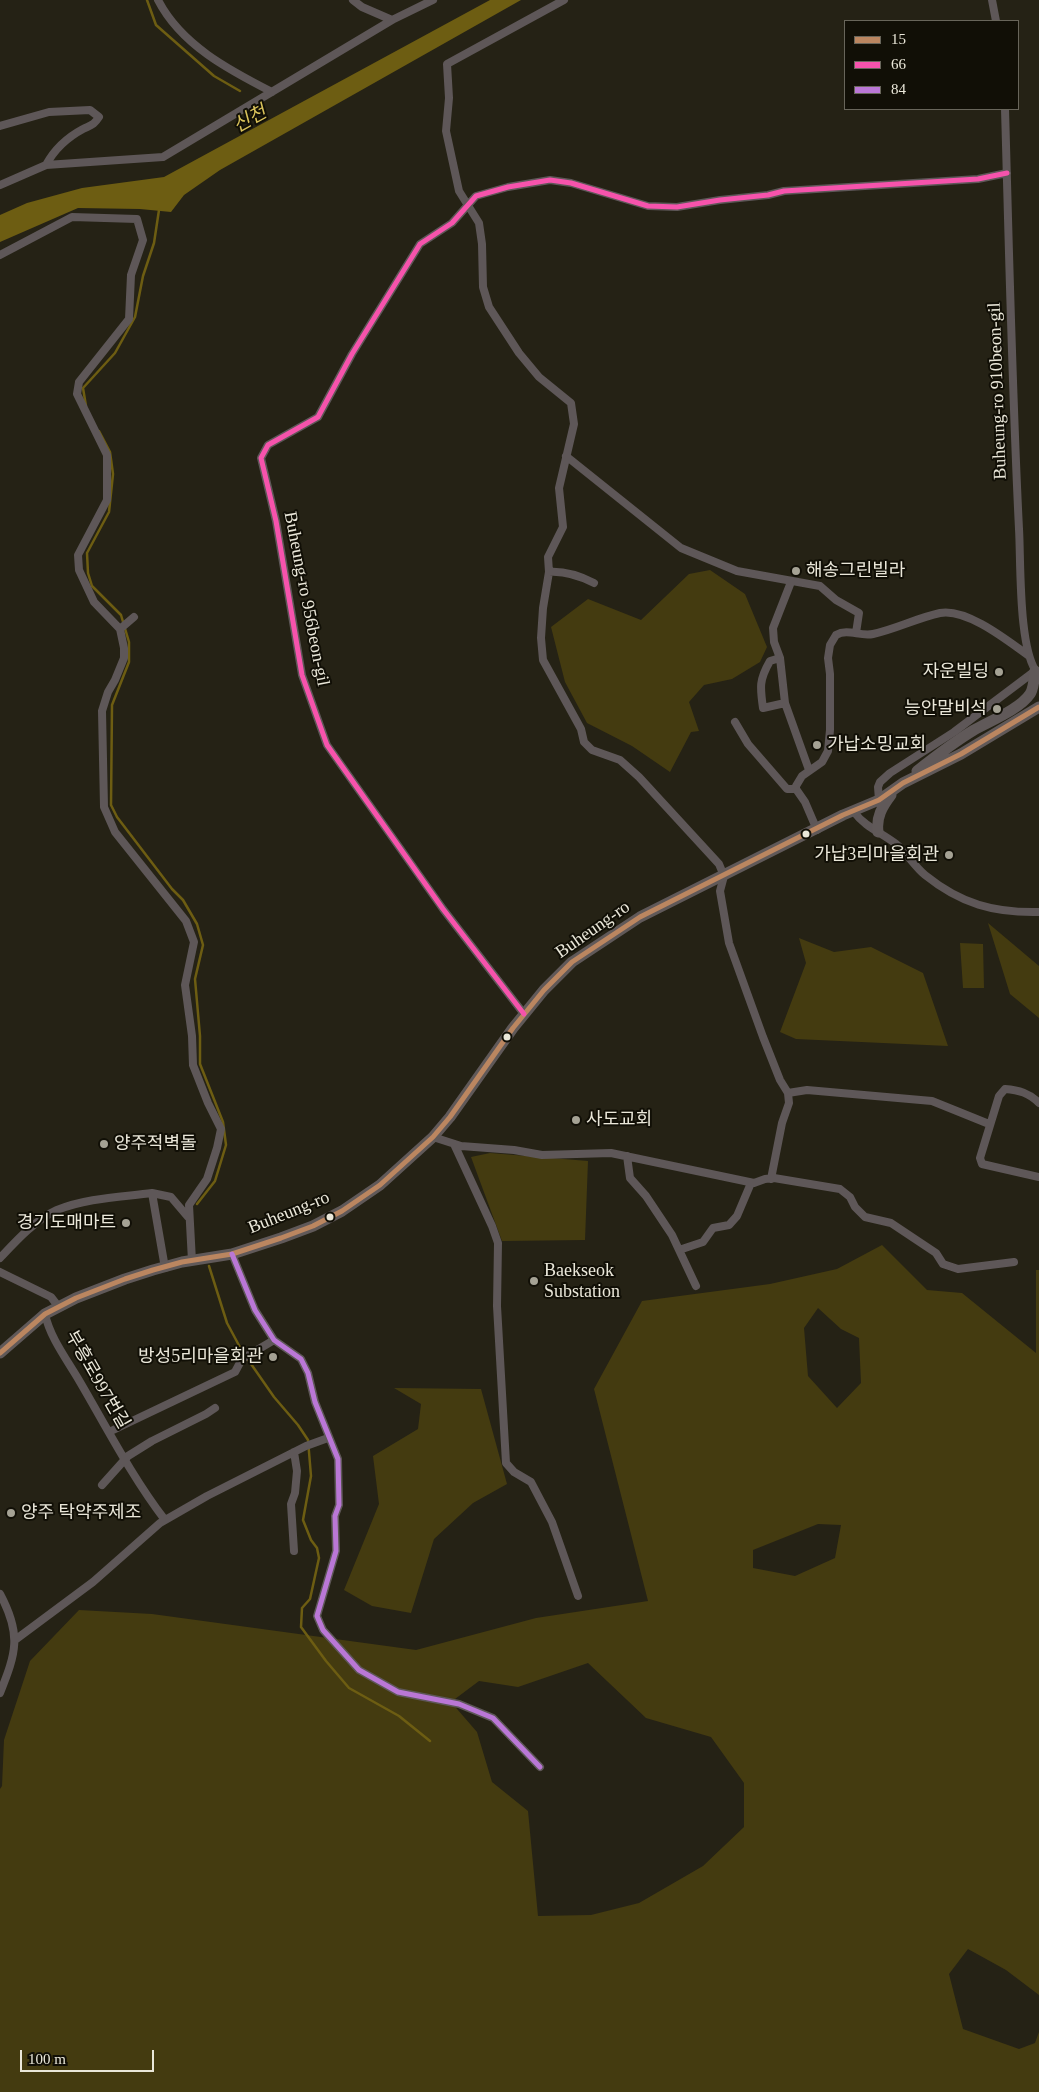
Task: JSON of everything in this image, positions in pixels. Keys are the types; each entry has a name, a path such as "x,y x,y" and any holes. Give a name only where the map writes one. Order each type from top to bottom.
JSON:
{"main road":[{"path":"878,832 877,822 880,813 899,787 942,750 976,729 999,718 1022,701 1030,694 1038,672"},
{"name":"Buheung-ro","path":"0,1353 45,1314 58,1306 125,1279 182,1262 232,1254 282,1238 336,1215 364,1198 433,1137 450,1117 524,1014 544,990 572,962 611,934 640,917 817,830 843,815 879,800 1039,707"}],"street":[{"path":"158,0 165,14 214,60 272,92"},
{"path":"353,0 362,7 392,20"},
{"path":"0,185 46,165 163,157 392,20 433,0"},
{"path":"564,0 447,64 449,98 446,131 459,191 479,223 482,244 482,287 488,307 519,353 539,377 571,403 574,424 559,488 563,527 548,557 549,572 543,608 541,638 543,660 581,729 584,742 592,750 620,760 719,864 724,876 720,891 729,943 763,1037 780,1080 788,1093 790,1102 782,1123 771,1179"},
{"path":"992,0 996,20"},
{"path":"0,126 49,112 90,110 99,117 95,124 83,129 54,151 46,165"},
{"name":"Buheung-ro 910beon-gil","path":"1005,110 1013,409 1024,625 1029,656 1038,672"},
{"name":"Buheung-ro 956beon-gil","path":"524,1014 443,910 327,745 302,675 276,521 261,458 268,444 318,417 360,340 420,244 452,223 476,196 508,187 550,180 571,183 648,206 677,208 784,191 978,179 1007,173"},
{"path":"0,254 72,218 137,218 142,240 131,275 130,320 79,382 77,394 107,455 107,500 78,555 79,570 94,602 120,628 124,658 108,692 102,711 104,807 114,832 186,921 194,942 185,985 192,1036 193,1065 221,1129 218,1148 207,1179 189,1205 188,1217 192,1261"},
{"path":"566,456 673,540 680,548 737,571 752,572 791,582 820,586 836,600 859,613 856,633"},
{"path":"549,572 559,571 594,583"},
{"path":"791,582 773,628 774,642 780,658 785,704 809,770"},
{"path":"817,830 805,802 796,789 797,782 809,770 826,758 830,744 830,674 828,658 830,644 834,637 839,633 869,635 900,627 940,613 950,613 974,621 1029,656"},
{"path":"120,628 134,617"},
{"path":"780,658 770,661 761,677 760,690 763,708 785,704"},
{"path":"879,800 878,787 880,782 890,773 954,732 1038,672"},
{"path":"735,722 748,744 787,789 796,789"},
{"path":"854,812 861,822 897,845 925,874 975,905 1012,913 1039,912"},
{"path":"1039,1103 1032,1096 1005,1089 999,1096 980,1158 982,1164 1039,1177"},
{"path":"788,1093 807,1090 932,1102 989,1124"},
{"path":"433,1137 454,1144 542,1155 610,1153 751,1183 771,1179 840,1189 850,1197 855,1207 865,1217 891,1223 936,1253 943,1264 958,1269 1014,1262"},
{"path":"454,1144 498,1243 497,1306 506,1463 514,1472 531,1482 552,1522 578,1596"},
{"path":"627,1156 630,1178 646,1196 672,1236 696,1286"},
{"path":"680,1250 703,1242 713,1228 729,1225 737,1216 751,1183"},
{"path":"0,1258 31,1228 56,1211 84,1202 152,1193 171,1197 188,1217"},
{"path":"152,1193 165,1268"},
{"path":"232,1254 255,1310 274,1340 301,1359 309,1375 315,1402 328,1438 333,1444 338,1459 339,1505 335,1516 336,1551 317,1616 323,1630 359,1670 398,1692 459,1704 493,1718 540,1767"},
{"path":"0,1272 51,1297 58,1306"},
{"name":"부흥로997번길","path":"45,1314 48,1327 109,1432 164,1520"},
{"path":"109,1432 235,1372 242,1359 274,1340"},
{"name":"부흥로997번길","path":"102,1485 128,1456 214,1408"},
{"path":"15,1640 123,1557 164,1520 306,1446 328,1438"},
{"path":"294,1452 297,1471 295,1493 290,1504 294,1551"},
{"path":"0,1594 12,1619 15,1640 12,1663 0,1693"}],"shaded area":[{"path":"490,0 521,0 220,170 184,195 171,212 140,209 78,208 0,242 0,215 27,203 82,188 164,177"},
{"path":"710,570 745,594 767,647 760,662 732,679 704,685 689,702 699,731 691,732 670,772 632,746 587,723 565,682 551,627 588,599 641,620 689,574"},
{"path":"988,923 1039,966 1039,1018 1010,994"},
{"path":"799,938 834,952 871,947 923,973 948,1046 796,1039 780,1032 806,963"},
{"path":"960,943 983,944 984,988 963,988"},
{"path":"490,1153 588,1161 585,1240 502,1241 471,1157"},
{"path":"882,1245 927,1290 962,1293 1036,1353 1036,1270 1039,1270 1039,1995 1006,1970 968,1949 949,1974 963,2029 1019,2049 1035,2043 1039,2032 1039,2092 0,2092 0,1789 2,1786 4,1740 30,1661 79,1610 152,1614 416,1650 536,1618 648,1601 594,1389 642,1301 770,1284 837,1269","holes":["818,1308 841,1329 859,1338 861,1383 837,1408 808,1376 804,1328","818,1524 841,1525 835,1558 795,1576 753,1568 753,1550","588,1663 646,1718 711,1737 744,1783 744,1827 703,1866 639,1903 591,1915 538,1916 528,1811 492,1782 477,1732 451,1702 479,1681 518,1687"]},
{"path":"394,1388 481,1389 507,1484 473,1503 434,1539 411,1613 372,1606 344,1590 379,1504 373,1456 418,1429 421,1404"}],"waterway":[{"path":"147,0 156,25 214,76 240,91"},
{"path":"86,406 83,388 115,353 135,317 143,276 154,243 159,210"},
{"path":"99,431 110,452 113,474 109,512 87,553 88,573 92,586 121,615 129,642 129,662 112,705 111,805 117,817 172,889 183,900 197,924 203,945 195,979 200,1036 200,1064 223,1122 226,1145 215,1181 197,1204"},
{"path":"209,1266 227,1323 242,1351 274,1397 308,1440 311,1476 303,1520 311,1540 317,1548 319,1558 310,1599 302,1608 301,1627 349,1688 399,1716 430,1741"}],"transit line":[{"name":"66","path":"524,1014 443,909 327,745 302,675 276,521 261,458 268,445 318,417 352,354 420,244 452,223 476,196 508,187 550,180 571,183 648,206 677,207 768,195 784,191 978,179 1007,173"},
{"name":"15","path":"0,1353 45,1314 76,1298 153,1270 182,1262 232,1254 281,1238 313,1226 342,1211 380,1185 433,1137 450,1117 513,1028 544,990 572,962 640,917 843,815 879,800 903,783 961,754 1039,707"},
{"name":"84","path":"232,1254 255,1310 274,1340 301,1359 308,1373 315,1402 338,1459 339,1505 335,1516 336,1551 317,1616 323,1630 359,1670 398,1692 459,1704 493,1718 540,1767"}],"place":[{"name":"해송그린빌라","path":"796,571"},
{"name":"자운빌딩","path":"999,672"},
{"name":"능안말비석","path":"997,709"},
{"name":"가납소밍교회","path":"817,745"},
{"name":"가납3리마을회관","path":"949,855"},
{"name":"사도교회","path":"576,1120"},
{"name":"양주적벽돌","path":"104,1144"},
{"name":"경기도매마트","path":"126,1223"},
{"name":"Baekseok Substation","path":"534,1281"},
{"name":"방성5리마을회관","path":"273,1357"},
{"name":"양주 탁약주제조","path":"11,1513"}],"water label":[{"name":"신천","path":"250,120"}]}
